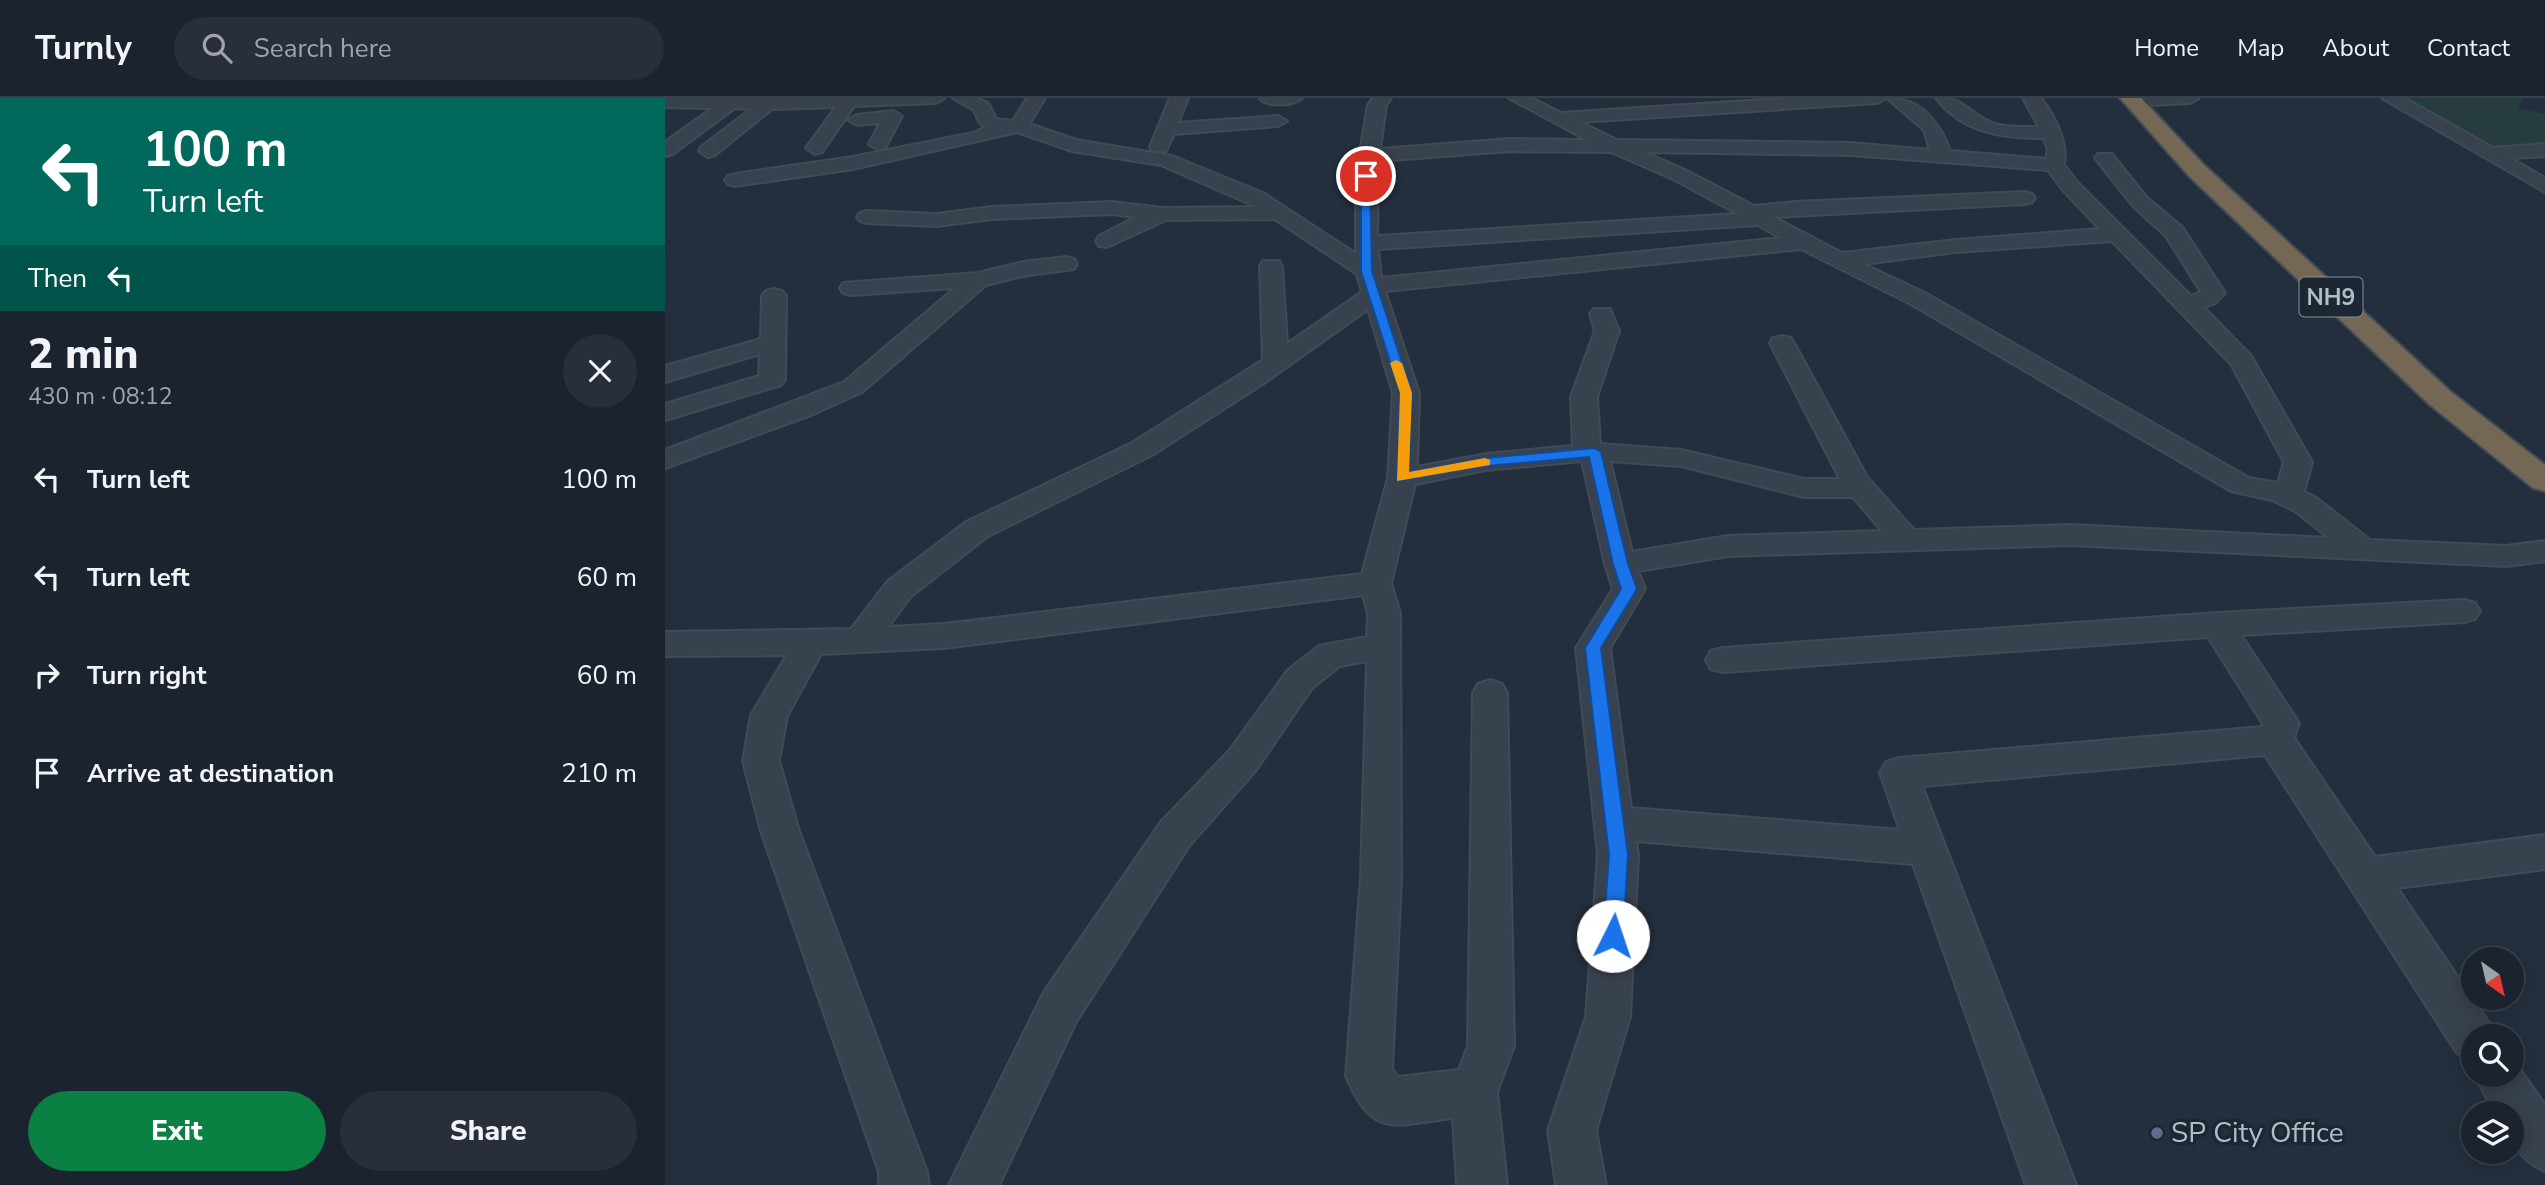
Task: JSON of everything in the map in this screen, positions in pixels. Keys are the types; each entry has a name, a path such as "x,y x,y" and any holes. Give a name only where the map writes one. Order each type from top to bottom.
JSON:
{"highway":[{"name":"NH9","path":"2138,99 2197,171 2356,307 2545,455"},
{"name":"NH9","path":"2356,307 2439,398 2545,481"}],"street":[{"path":"665,102 936,98"},
{"path":"962,98 982,107 988,122 1011,126 1072,145 1154,159 1256,197 1370,273 1805,242"},
{"path":"735,180 865,160 978,137 1011,126 1036,98"},
{"path":"1154,159 1179,98"},
{"path":"1269,99 1293,98"},
{"path":"1382,98 1377,105 1366,176 1370,273 1406,393 1402,478 1375,583 1384,613 1381,878 1369,1076 1388,1101 1474,1093"},
{"path":"1518,98 1613,146 1680,175 1838,260 1917,298 2241,485 2280,492 2305,504 2363,550"},
{"path":"1557,118 1877,98"},
{"path":"1896,98 1931,128 1942,156"},
{"path":"1945,98 1966,118 1982,128 2008,132 2050,132"},
{"path":"2032,98 2057,149 2054,165 2070,186 2242,361 2298,462 2289,496"},
{"path":"2138,99 2190,98"},
{"path":"2391,98 2545,186"},
{"path":"708,151 785,101"},
{"path":"815,148 849,101"},
{"path":"666,150 731,103"},
{"path":"837,121 893,116 877,144"},
{"path":"1166,130 1278,121"},
{"path":"1369,156 1510,145 1851,149 2054,165"},
{"path":"2491,154 2545,150"},
{"path":"2105,158 2140,202 2175,232 2213,293 2207,299 2187,305"},
{"path":"860,641 899,589 977,529 1142,449 1276,363 1370,273 1503,236 1756,216 1795,208 2025,198"},
{"path":"867,216 937,220 1003,212 1112,208 1163,215 1278,213"},
{"path":"1503,236 1503,218 1633,211"},
{"path":"1107,241 1127,228 1163,215"},
{"path":"1838,260 1956,246 2117,234"},
{"path":"851,288 978,280 1023,269 1066,264"},
{"path":"1271,266 1276,363"},
{"path":"665,460 853,387 978,280"},
{"path":"665,412 772,380 774,296"},
{"path":"1581,1185 1572,1130 1608,1017 1618,855 1593,648 1629,589 1591,452 1584,397 1607,331 1602,314"},
{"path":"665,374 772,343"},
{"path":"1782,343 1808,398 1862,488 1907,541"},
{"path":"1402,478 1486,462 1591,452 1681,458 1804,488 1862,488"},
{"path":"1620,564 1728,546 2070,536 2506,556 2545,551"},
{"path":"665,644 811,643 944,636 1375,583"},
{"path":"1723,660 2217,625 2464,611"},
{"path":"2217,625 2281,723 2275,740"},
{"path":"811,643 769,715 761,761 780,831 903,1171 904,1185"},
{"path":"974,1185 1060,1007 1175,834 1243,760 1300,679 1331,654 1383,646"},
{"path":"1482,1185 1474,1093 1491,1046 1490,693"},
{"path":"2051,1185 1899,773 2275,740"},
{"path":"2275,740 2464,1024"},
{"path":"1615,823 1927,848"},
{"path":"2365,875 2545,852"},
{"path":"2506,1087 2545,1147"}],"green space":[{"path":"2402,98 2523,98 2518,108 2545,114 2545,145 2497,148 2485,145"}],"slow traffic":[{"path":"1396,363 1406,393 1402,478 1485,463"}],"place":[{"name":"SP City Office","path":"2157,1133"}],"route":[{"path":"1366,176 1367,271 1406,393 1402,478 1486,462 1594,452 1620,564 1629,589 1593,648 1618,855 1613,936"}]}
